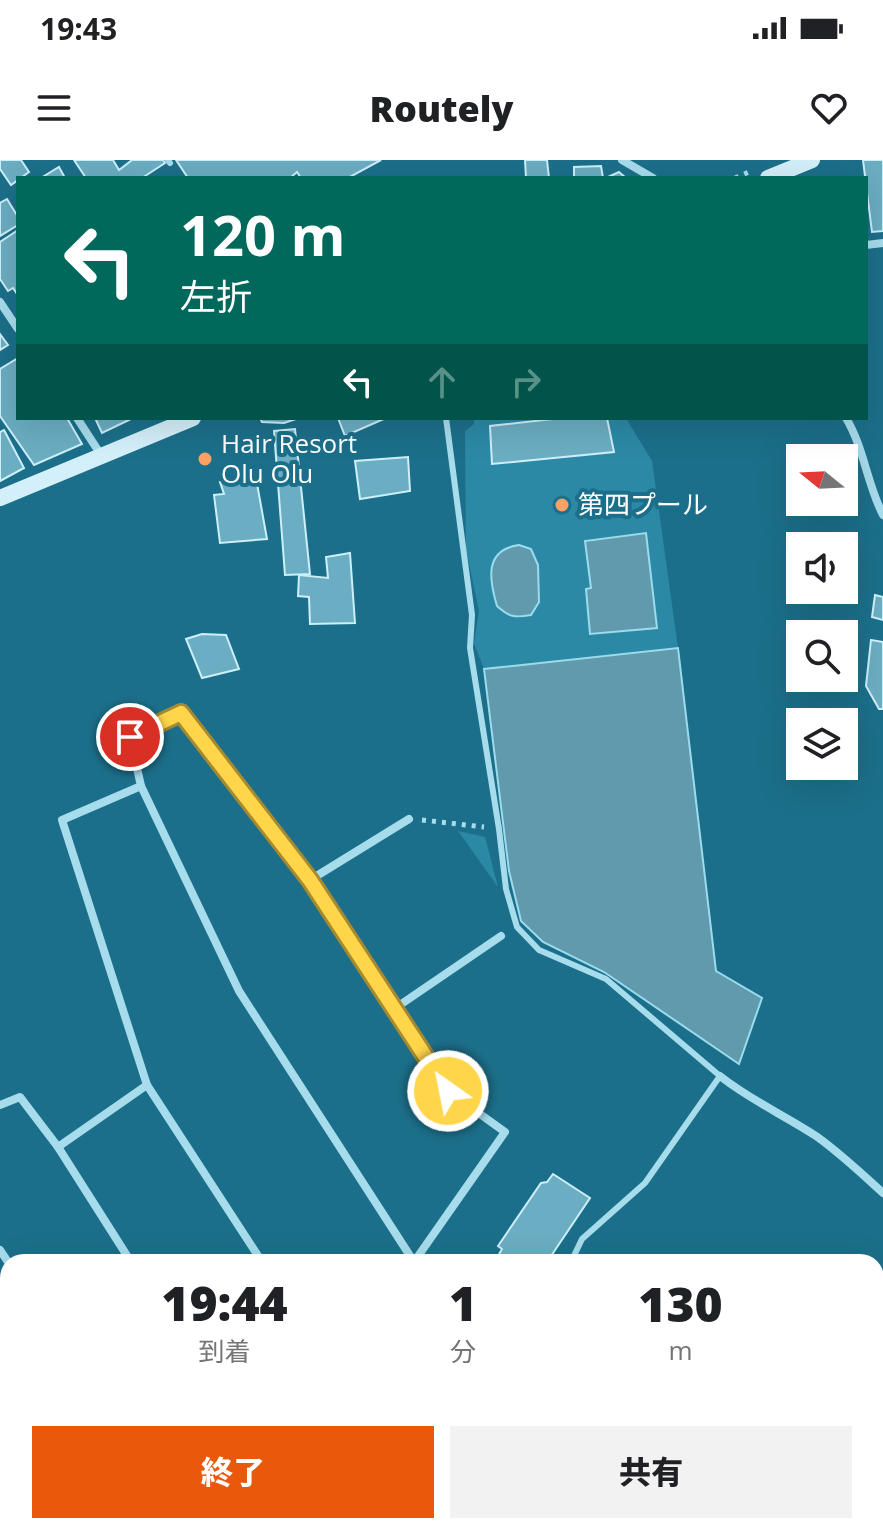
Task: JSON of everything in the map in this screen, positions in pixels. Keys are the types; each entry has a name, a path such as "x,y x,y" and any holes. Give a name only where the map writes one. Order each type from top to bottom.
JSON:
{"main road":[{"path":"773,176 812,160"},
{"path":"0,498 188,420"}],"street":[{"path":"622,160 650,176"},
{"path":"0,302 16,326"},
{"path":"78,420 102,456"},
{"path":"847,420 856,435 872,495 883,515"},
{"path":"409,1254 239,991 141,786 130,737 181,713 310,880 448,1091 505,1132 420,1254"},
{"path":"141,786 62,820 147,1085 257,1254"},
{"path":"310,880 409,819"},
{"path":"394,1009 501,936"},
{"path":"720,1076 743,1095 813,1134 843,1156 883,1193"},
{"path":"58,1147 147,1085"},
{"path":"0,1105 20,1097 58,1147 126,1254"}],"lane":[{"path":"446,420 472,615 470,648 506,889 517,927 539,950 606,979 720,1076 645,1183 582,1239 575,1254"}],"path":[{"path":"409,819 499,829"}],"shaded area":[{"name":"第四プール","path":"474,420 627,420 652,461 678,648 484,669 474,643 479,611 466,549 465,431 474,424"},
{"path":"646,533 657,628 590,634 586,589 591,588 585,541"},
{"path":"519,545 531,549 538,565 539,602 531,615 512,616 497,606 491,576 495,559 500,553"},
{"path":"678,648 716,971 762,998 739,1064 604,972 543,942 521,921 509,871 484,669"},
{"path":"458,831 485,837 498,887"}],"building":[{"path":"0,160 21,160 29,172 16,176 16,181 11,185 0,169"},
{"path":"74,160 113,160 119,170 132,160 163,160 165,163 145,176 85,176"},
{"path":"176,160 381,160 352,176 300,176 297,172 292,176 187,176"},
{"path":"525,160 547,160 549,176 526,176"},
{"path":"863,160 883,160 883,231 872,232 868,176 865,176"},
{"path":"601,166 603,176 574,176 574,167"},
{"path":"59,167 64,176 44,176"},
{"path":"7,199 16,214 16,226 0,236 0,203"},
{"path":"16,231 16,292 13,288 8,291 0,279 0,242"},
{"path":"0,334 8,345 0,350"},
{"path":"16,359 16,420 68,420 82,444 34,465 0,416 0,369"},
{"path":"96,420 129,420 102,433"},
{"path":"261,420 293,420 284,423"},
{"path":"339,420 381,420 345,436"},
{"path":"544,420 607,420 614,452 492,464 490,426"},
{"path":"295,429 310,574 285,575 274,431"},
{"path":"4,430 24,468 0,481 0,432"},
{"path":"408,457 410,491 360,499 355,461"},
{"path":"256,478 267,539 220,543 214,495 224,494 220,482"},
{"path":"350,553 355,623 310,624 309,597 298,596 299,575 328,578 326,557"},
{"path":"875,595 883,597 883,620 872,617"},
{"path":"202,634 226,635 239,669 202,678 186,639"},
{"path":"871,640 883,642 883,709 879,709 866,686"},
{"path":"553,1174 590,1198 552,1254 499,1254 502,1249 498,1246 541,1183 547,1182"}],"place":[{"name":"Hair Resort Olu Olu","path":"205,459"},
{"name":"第四プール","path":"562,505"}],"route":[{"path":"130,737 181,713 310,880 448,1091"}]}
